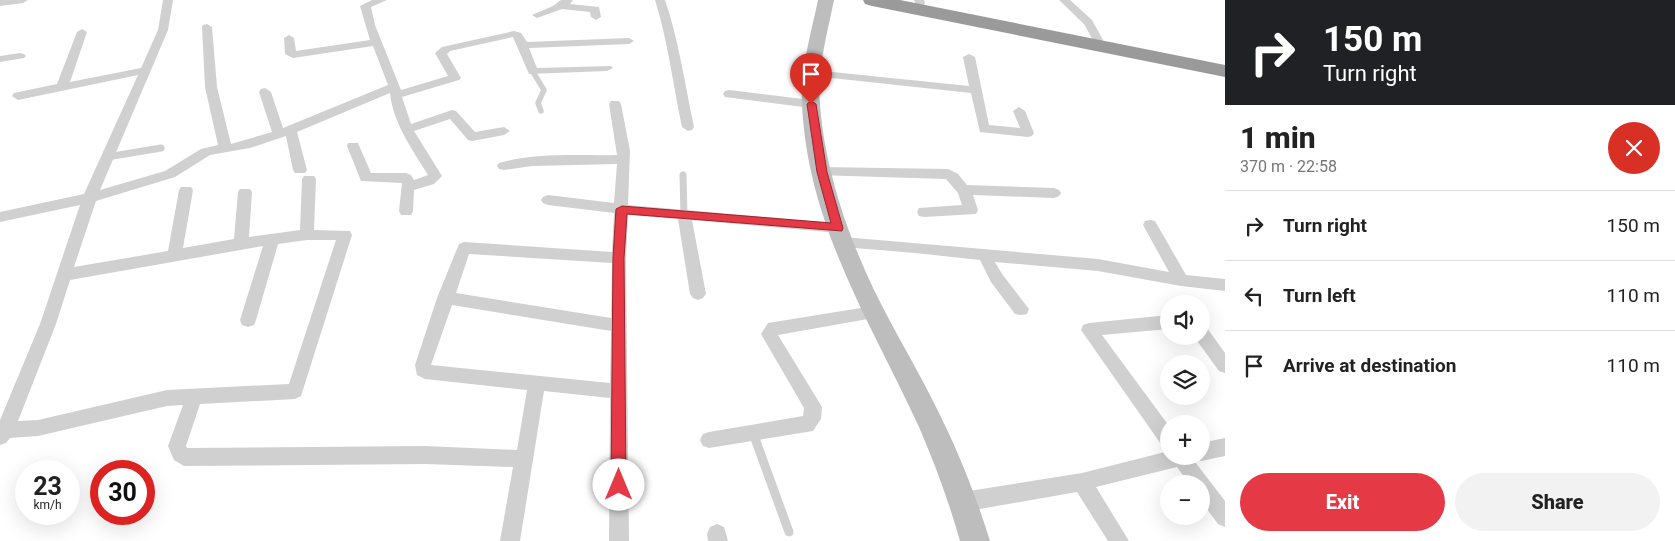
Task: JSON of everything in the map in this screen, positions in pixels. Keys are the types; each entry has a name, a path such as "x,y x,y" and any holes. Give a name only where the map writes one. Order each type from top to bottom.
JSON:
{"highway":[{"path":"872,0 1225,71"},
{"path":"914,1 1098,40 1225,64"}],"street":[{"path":"0,3 22,0"},
{"path":"2,433 48,324 90,197 163,30 168,0"},
{"path":"382,0 365,8 376,42 396,91 398,107 407,129 435,176 428,181 411,185 406,191 406,211"},
{"path":"660,0 669,28 672,58 688,127"},
{"path":"826,0 813,73 811,104 822,172 841,235 873,312 922,404 963,502 975,541"},
{"path":"1064,0 1088,22 1098,40"},
{"path":"537,15 565,3 595,9 596,17"},
{"path":"207,27 211,87 225,147"},
{"path":"62,88 82,32"},
{"path":"0,217 90,197 170,174 196,157 225,147 231,149 285,133 369,95 455,78 441,53 442,50 514,34 517,35 523,44 533,72 607,68"},
{"path":"289,38 291,54 293,55 376,42"},
{"path":"523,44 629,41"},
{"path":"0,59 20,56"},
{"path":"969,57 974,90 984,129 1028,133 1019,111"},
{"path":"18,96 146,70"},
{"path":"813,73 974,90"},
{"path":"265,92 305,175 307,235"},
{"path":"729,94 811,104"},
{"path":"615,104 624,151 619,258 619,541"},
{"path":"407,129 452,114 472,137 504,131"},
{"path":"353,146 366,178 406,178 411,185"},
{"path":"504,166 532,162 623,159"},
{"path":"822,172 948,174 956,178 960,188 964,190 971,210 924,212"},
{"path":"175,254 186,190"},
{"path":"964,190 1054,192"},
{"path":"241,243 244,192"},
{"path":"548,200 841,235 960,253 1098,265 1181,280 1225,285"},
{"path":"684,216 698,294"},
{"path":"1150,225 1181,280"},
{"path":"2,433 38,428 167,398 293,392 297,390 345,235 307,235 241,243 65,274"},
{"path":"248,320 272,239"},
{"path":"619,258 467,247 461,250 422,365 422,370 425,372 619,391"},
{"path":"984,254 996,278 1021,309"},
{"path":"445,298 619,326"},
{"path":"709,440 807,425 812,419 813,407 769,334 774,328 873,312"},
{"path":"1160,323 1089,330 1160,429"},
{"path":"1210,345 1225,366"},
{"path":"510,541 537,384"},
{"path":"194,397 178,446 180,454 184,457 425,455 524,459"},
{"path":"1210,450 1225,447"},
{"path":"963,502 1082,482 1160,462"},
{"path":"1082,482 1119,541"},
{"path":"1210,496 1225,517"}],"lane":[{"path":"533,72 544,90 538,103 541,110"},
{"path":"107,157 161,148"},
{"path":"683,175 684,216"},
{"path":"753,433 789,532"}],"route":[{"path":"619,485 619,258 622,209 684,216 838,228 822,172 811,104"}]}
